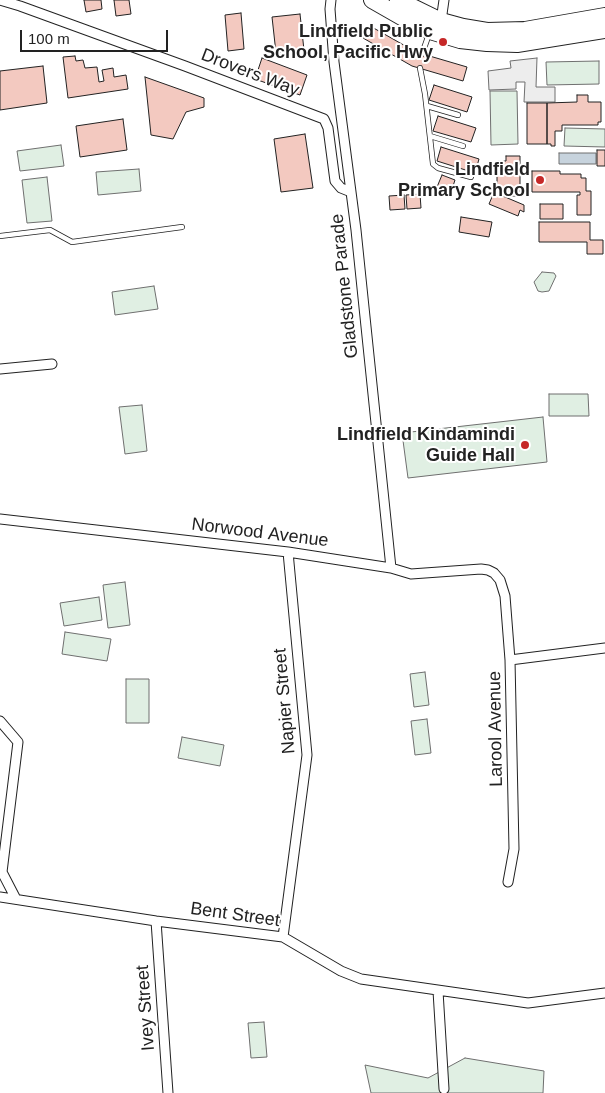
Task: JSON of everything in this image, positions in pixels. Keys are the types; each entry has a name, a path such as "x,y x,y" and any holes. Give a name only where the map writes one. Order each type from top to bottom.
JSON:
{"highway":[{"path":"372,0 414,24 462,27 487,31 525,30 605,16"},
{"path":"398,0 435,26 460,40 487,44 517,44 605,30"}],"street":[{"name":"Drovers Way","path":"0,0 185,66 324,119 328,128 335,181 341,188 351,192"},
{"name":"Gladstone Parade","path":"331,0 334,62 351,192 391,568"},
{"path":"435,26 444,0"},
{"path":"0,369 52,364"},
{"name":"Norwood Avenue","path":"0,511 15,521"},
{"name":"Norwood Avenue","path":"0,519 288,552 391,568 411,574 481,569 488,570 497,576"},
{"name":"Napier Street","path":"283,937 307,755 288,552"},
{"name":"Larool Avenue","path":"497,576 505,596 510,660 514,849 508,882"},
{"path":"510,660 605,648"},
{"path":"0,721 18,742 2,872 16,899"},
{"name":"Bent Street","path":"0,897 156,921 283,937 340,971 361,979 528,1003 605,993"},
{"name":"Ivey Street","path":"156,921 168,1093"},
{"path":"438,991 444,1089"}],"lane":[{"path":"422,54 435,26"},
{"path":"420,68 427,106 434,166 471,177"},
{"path":"427,106 458,115"},
{"path":"430,136 463,146"},
{"path":"0,236 50,230 72,242 182,227"}],"green space":[{"path":"599,61 599,84 547,85 546,62"},
{"path":"490,91 517,91 518,144 491,145"},
{"path":"565,128 605,129 605,147 564,146"},
{"path":"61,145 64,166 20,171 17,151"},
{"path":"139,169 141,191 98,195 96,172"},
{"path":"47,177 52,221 27,223 22,180"},
{"path":"542,272 554,273 556,276 549,291 538,291 534,282"},
{"path":"154,286 158,309 115,315 112,292"},
{"path":"549,394 588,394 589,416 549,416"},
{"path":"142,405 147,451 125,454 119,407"},
{"path":"543,417 547,462 408,478 402,433"},
{"path":"125,582 130,625 108,628 103,585"},
{"path":"99,597 102,620 64,626 60,603"},
{"path":"65,632 111,639 107,661 62,654"},
{"path":"425,672 429,705 414,707 410,674"},
{"path":"126,679 149,679 149,723 126,723"},
{"path":"427,719 431,753 415,755 411,721"},
{"path":"182,737 224,745 220,766 178,758"},
{"path":"264,1022 267,1057 251,1058 248,1023"},
{"path":"465,1058 544,1071 543,1093 371,1093 365,1065 428,1078"}],"shaded area":[{"path":"537,58 536,87 555,87 555,102 524,102 525,82 516,82 516,89 489,90 488,71 511,68 510,61"},
{"path":"559,153 596,153 596,164 559,164"}],"building":[{"path":"84,0 101,0 102,9 86,12"},
{"path":"114,0 129,0 131,14 116,16"},
{"path":"241,13 244,49 228,51 225,15"},
{"path":"300,14 304,50 276,53 272,17"},
{"path":"370,26 416,52 467,67 463,81 412,66 363,38"},
{"path":"75,56 76,61 83,60 85,68 97,67 99,82 104,81 102,70 113,68 114,77 126,75 128,89 68,98 63,57"},
{"path":"262,58 307,75 300,95 255,79"},
{"path":"43,66 47,103 0,110 0,71"},
{"path":"145,77 204,98 204,107 186,112 173,139 151,135"},
{"path":"434,85 472,97 467,112 429,100"},
{"path":"577,95 588,95 588,102 601,102 601,122 598,122 598,125 562,125 562,131 555,131 555,146 547,144 547,103 577,102"},
{"path":"527,103 547,103 547,144 527,144"},
{"path":"438,116 476,128 471,142 433,131"},
{"path":"123,119 127,150 80,157 76,126"},
{"path":"305,134 313,188 281,192 274,139"},
{"path":"441,147 479,159 475,173 437,161"},
{"path":"597,150 605,150 605,166 597,166"},
{"path":"506,156 520,156 520,196 506,196 506,191 497,191 497,161 506,161"},
{"path":"532,171 560,171 560,174 581,174 581,178 586,178 586,191 591,191 591,215 577,215 577,195 580,195 580,192 532,192"},
{"path":"442,175 455,180 451,192 437,187"},
{"path":"491,191 524,205 524,212 520,210 518,216 489,204 492,197 489,196"},
{"path":"420,194 421,208 407,209 406,195"},
{"path":"404,195 405,209 390,210 389,196"},
{"path":"540,204 563,204 563,219 540,219"},
{"path":"461,217 492,222 489,237 459,232"},
{"path":"539,222 590,222 590,240 603,240 603,254 587,254 587,242 539,242"}],"place":[{"name":"Lindfield Public School, Pacific Hwy","path":"443,42"},
{"name":"Lindfield Primary School","path":"540,180"},
{"name":"Lindfield Kindamindi Guide Hall","path":"525,445"}]}
